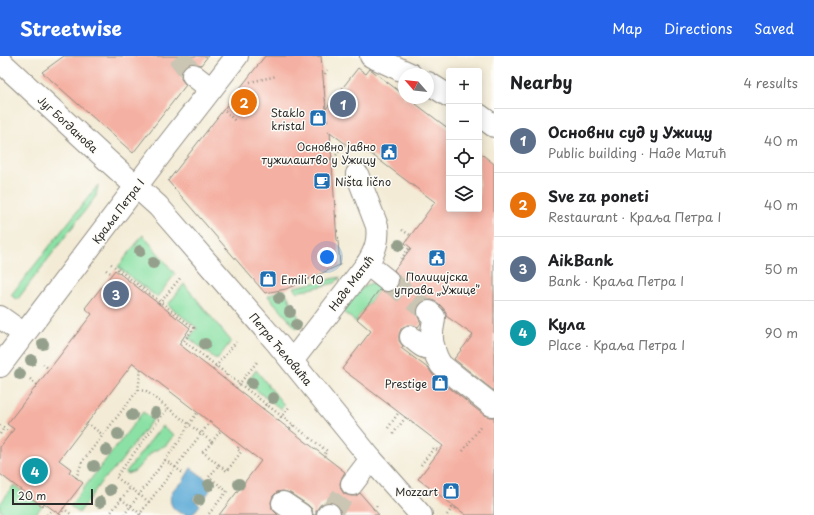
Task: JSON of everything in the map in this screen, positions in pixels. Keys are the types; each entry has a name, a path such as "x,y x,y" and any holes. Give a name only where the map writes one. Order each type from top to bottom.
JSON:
{"street":[{"name":"Краља Петра I","path":"9,348 137,186 216,98 237,56"},
{"path":"371,56 398,68"},
{"name":"Југ Богданова","path":"6,62 108,161 137,186"},
{"path":"193,75 216,98"},
{"path":"434,87 446,94"},
{"path":"482,117 494,126"},
{"name":"Наде Матић","path":"292,361 367,264 375,251 378,242 377,226 357,174"},
{"name":"Петра Ћеловића","path":"137,186 158,206 292,361 371,459 421,515"},
{"path":"367,264 387,280"},
{"path":"429,312 434,317 432,338 440,365 492,405"},
{"path":"0,317 9,348"},
{"path":"411,337 426,348 434,348"},
{"path":"352,484 371,459"},
{"path":"283,503 302,515"}],"path":[{"path":"325,74 327,70"},
{"path":"245,81 248,83 277,76"},
{"path":"216,98 236,122"},
{"path":"330,159 333,159 345,144"},
{"path":"405,231 410,235"},
{"path":"111,264 160,304 194,328 184,341 327,451 324,455"},
{"path":"106,270 112,274"},
{"path":"160,304 181,277"},
{"path":"213,370 236,342"},
{"path":"236,388 256,362"},
{"path":"43,364 49,369"},
{"path":"76,478 82,462 138,390 141,369"},
{"path":"224,379 227,374"},
{"path":"30,379 37,385"},
{"path":"138,390 146,391 212,442"},
{"path":"249,398 253,394"},
{"path":"263,409 266,404"},
{"path":"278,421 290,406"},
{"path":"149,502 116,476 168,408"},
{"path":"124,515 180,440 198,412"},
{"path":"388,428 399,412"},
{"path":"393,434 406,417"},
{"path":"121,499 140,514 210,422"},
{"path":"87,423 103,435"},
{"path":"0,425 11,433"},
{"path":"290,429 293,425"},
{"path":"0,434 4,428"},
{"path":"221,430 203,452 227,471 242,452 237,449 240,445"},
{"path":"463,451 469,443"},
{"path":"421,465 434,448 439,451"},
{"path":"165,460 184,474"},
{"path":"208,515 227,490 209,477 219,465"},
{"path":"109,515 130,488"},
{"path":"447,515 452,508 455,510 456,508"},
{"path":"47,515 52,509"},
{"path":"60,515 64,509 72,515"}],"green space":[{"path":"98,185 96,196 17,300 11,295"},
{"path":"143,235 175,274 157,297 118,267"},
{"path":"341,277 335,283 297,292 294,287"},
{"path":"371,283 382,286 356,322 343,312 359,291"},
{"path":"184,284 231,341 217,360 189,338 197,328 168,305"},
{"path":"284,289 299,318 296,323 300,327 296,328 268,296"},
{"path":"256,370 284,405 281,409 247,383"},
{"path":"143,412 153,419 118,465 101,482 79,513 70,506"},
{"path":"162,426 174,435 166,445 152,452 135,471 127,474 126,472"},
{"path":"14,485 42,506 35,515 6,515 0,510 0,504"}],"water":[{"path":"191,468 207,480 206,483 210,490 204,499 197,494 193,499 200,505 192,515 177,511 173,508 170,500 172,492 182,483"}],"building":[{"path":"64,56 208,56 201,65 189,63 183,68 181,79 186,85 133,153 42,72"},
{"path":"265,56 321,56 326,109 358,68 366,74 370,69 398,90 398,104 416,104 446,127 446,212 482,212 482,154 494,164 494,391 454,359 473,335 446,316 446,312 438,303 432,300 426,300 420,303 417,308 417,315 421,323 418,327 407,325 401,329 399,341 403,346 401,348 429,369 433,375 484,415 494,417 494,515 466,515 418,479 443,446 342,369 371,331 357,319 379,290 391,292 397,287 399,276 394,270 411,248 405,243 435,202 359,145 355,151 330,132 337,242 338,241 340,265 286,289 265,293 168,181"},
{"path":"115,270 190,328 179,344 345,472 340,483 344,494 356,496 360,493 379,515 341,515 341,510 338,505 332,502 326,502 320,505 316,511 316,515 313,515 312,509 308,505 290,493 283,491 277,492 273,496 271,502 272,509 278,515 219,515 261,461 133,363 59,460 71,469 69,472 83,483 59,514 44,503 42,506 0,474 0,447 14,429 7,424 92,314 85,308"}],"tunnel":[{"path":"178,56 193,75"},
{"path":"387,280 429,312"},
{"path":"329,514 352,484"}],"place":[{"name":"Sve za poneti","path":"244,102"},
{"name":"Основни суд у Ужицу","path":"343,104"},
{"name":"Staklo kristal","path":"318,118"},
{"name":"Основно јавно тужилаштво у Ужицу","path":"389,152"},
{"name":"Ništa lično","path":"322,181"},
{"name":"Полицијска управа „Ужице”","path":"437,258"},
{"name":"Emili 10","path":"268,279"},
{"name":"AikBank","path":"116,294"},
{"name":"Prestige","path":"440,383"},
{"name":"Кула","path":"35,471"},
{"name":"Mozzart","path":"451,491"}]}
